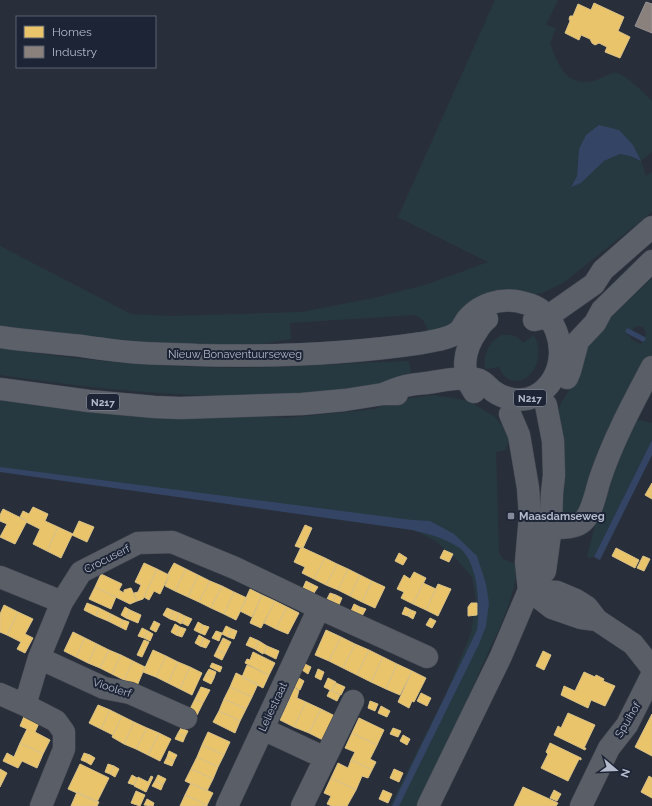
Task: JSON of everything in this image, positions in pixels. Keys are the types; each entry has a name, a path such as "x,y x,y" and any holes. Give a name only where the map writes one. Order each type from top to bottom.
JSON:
{"main road":[{"path":"469,384 465,368 467,346 484,321 493,316 504,314 513,314 530,320 537,320 542,312 594,284 603,270 652,227"},
{"path":"566,350 568,332 587,316 602,310 652,261"},
{"name":"Nieuw Bonaventuurseweg","path":"0,337 144,353 235,356 297,354 424,343 448,337 458,332 470,315 488,304 499,301 516,301 542,312"},
{"name":"N217","path":"539,404 544,390 550,384 555,374 561,353 566,350 553,325 542,312"},
{"name":"N217","path":"0,389 89,401 180,408 302,404 345,400 383,394 405,395 464,388 469,384 481,381 494,392 502,396 512,399 529,398 539,404"},
{"name":"N217","path":"469,384 477,397 496,410 510,414 539,404"}],"street":[{"path":"530,527 573,527 581,523 588,516 604,466 617,436 652,367"},
{"path":"428,806 501,656 530,590 545,571 551,527 554,474 542,445 539,404"},
{"path":"510,414 520,435 528,488 530,527 526,562 530,590 552,608 581,618 597,620 633,644 652,668"},
{"name":"Crocuserf","path":"25,705 39,658 62,602 81,572 138,543 172,542 235,568 427,657"},
{"path":"0,577 62,602"},
{"name":"Leliestraat","path":"231,805 263,729 319,608"},
{"name":"Vioolerf","path":"39,658 104,688 130,693 186,718"},
{"name":"Spuihof","path":"582,806 610,748 627,725 652,676"},
{"path":"0,694 56,721 64,732 64,749 41,806"},
{"path":"302,806 353,701"},
{"path":"263,729 325,758"}],"shaded area":[{"path":"495,0 558,0 546,25 556,28 550,43 556,59 564,72 576,81 583,82 596,80 613,73 620,74 635,85 652,101 652,152 641,161 646,176 652,172 652,212 563,283 542,293 530,295 461,318 430,335 423,321 415,315 290,323 291,339 231,349 125,345 0,330 0,246 131,314 171,316 302,312 374,298 428,284 488,262 398,217","holes":["633,145 640,161 630,156 620,154 604,161 581,183 571,186 577,176 578,163"]},
{"path":"652,278 652,358 582,507 576,515 565,517 561,515 557,413 561,403 572,386 582,348 597,331","holes":["638,326 643,327 646,334 641,344 631,339 630,336 626,334 629,329 632,330"]},
{"path":"502,335 514,336 523,343 534,335 538,347 538,359 534,369 528,376 521,380 512,381 505,376 499,367 485,369 486,353 490,344"},
{"path":"0,348 50,355 150,365 226,368 409,361 412,380 297,394 227,396 142,392 56,383 0,375"},
{"path":"434,395 469,401 495,417 510,436 506,450 496,452 499,553 503,559 518,565 516,579 508,606 498,632 419,806 390,806 446,694 471,633 476,600 472,577 458,561 436,541 410,528 0,469 0,399 285,418 376,409 390,401"},
{"path":"639,420 652,423 652,440 594,557 587,558 607,475 635,421"}],"water":[{"path":"599,125 619,130 633,145 641,161 630,156 620,154 604,161 581,183 571,187 577,176 579,149 586,135"},
{"path":"652,440 652,455 600,560 594,557"},
{"path":"0,467 412,520 430,521 454,534 477,556 486,584 489,603 486,626 479,644 399,806 392,806 477,630 478,599 475,576 472,566 461,549 438,537 412,530 0,472"}],"building: Homes":[{"path":"594,3 624,17 618,31 630,37 620,58 605,52 607,47 599,43 595,45 590,39 581,35 579,40 565,33 570,21 570,16 573,16 578,4 591,10"},
{"path":"652,483 652,499 645,495"},
{"path":"33,507 48,514 45,521 58,527 47,551 33,544 40,529 26,522 27,521 20,517 23,511 29,514"},
{"path":"3,509 27,521 15,544 0,537 7,524 0,521 0,515"},
{"path":"79,521 94,527 87,542 72,535 61,558 47,551 58,527 73,534"},
{"path":"305,525 312,528 303,548 301,548 295,546"},
{"path":"301,547 325,558 314,579 302,573 305,567 294,562"},
{"path":"616,548 639,560 635,568 612,556"},
{"path":"444,550 453,554 449,562 440,558"},
{"path":"399,553 407,558 403,565 395,561"},
{"path":"643,556 650,559 644,571 637,568"},
{"path":"325,558 337,564 326,585 314,579"},
{"path":"144,563 157,569 143,599 137,601 134,593 138,592 141,585 135,582"},
{"path":"174,563 186,569 175,591 165,586 169,575 168,574"},
{"path":"337,564 348,569 338,590 326,585"},
{"path":"157,569 169,575 160,594 154,591 149,600 144,597"},
{"path":"186,569 198,575 188,597 175,591"},
{"path":"348,569 360,575 350,596 338,590"},
{"path":"414,572 426,578 413,604 401,598 404,592 397,589 404,575 410,579"},
{"path":"101,574 122,584 119,590 124,593 124,590 131,588 137,601 130,604 95,587"},
{"path":"198,575 210,581 199,602 188,597"},
{"path":"360,575 372,581 362,602 350,596"},
{"path":"210,581 222,586 211,608 199,602"},
{"path":"306,581 312,584 309,591 303,588"},
{"path":"372,581 385,587 375,608 362,602"},
{"path":"423,583 436,589 426,610 413,604"},
{"path":"312,584 318,587 314,593 309,591"},
{"path":"438,584 451,589 438,616 426,610"},
{"path":"222,586 234,592 224,614 211,608"},
{"path":"95,587 116,597 111,609 89,599"},
{"path":"250,589 262,595 252,617 240,611"},
{"path":"234,592 247,598 236,620 224,614"},
{"path":"330,593 336,595 333,602 327,599"},
{"path":"262,595 275,601 261,628 250,623"},
{"path":"336,595 342,598 339,605 333,602"},
{"path":"275,601 287,607 276,629 264,623"},
{"path":"87,603 99,608 96,616 84,610"},
{"path":"471,603 477,603 477,615 468,616 468,607"},
{"path":"354,604 360,607 356,613 351,611"},
{"path":"4,605 18,612 7,635 0,632 0,614"},
{"path":"125,607 130,610 126,618 121,615"},
{"path":"287,607 299,613 288,634 276,629"},
{"path":"360,607 366,609 362,616 356,613"},
{"path":"405,607 411,610 408,616 402,614"},
{"path":"99,608 111,614 108,621 96,616"},
{"path":"167,608 174,611 170,619 163,615"},
{"path":"130,610 141,615 138,623 126,618"},
{"path":"411,610 416,612 413,619 408,616"},
{"path":"174,611 179,613 176,621 170,619"},
{"path":"18,612 33,619 25,634 33,638 25,653 17,649 21,642 7,635"},
{"path":"179,613 185,616 181,624 176,621"},
{"path":"111,614 123,620 120,627 108,621"},
{"path":"185,616 192,619 188,626 182,623"},
{"path":"430,618 436,621 432,628 426,625"},
{"path":"123,620 129,622 126,630 120,627"},
{"path":"154,621 160,624 156,632 150,629"},
{"path":"198,622 203,625 200,633 194,630"},
{"path":"175,624 180,627 176,635 171,632"},
{"path":"203,625 209,627 205,635 200,633"},
{"path":"226,626 232,629 228,637 222,634"},
{"path":"180,627 186,629 182,637 176,635"},
{"path":"142,628 148,631 144,638 138,636"},
{"path":"232,629 237,631 234,639 228,637"},
{"path":"326,630 341,637 329,661 315,655"},
{"path":"148,631 153,634 150,641 144,638"},
{"path":"216,631 222,633 219,641 212,638"},
{"path":"73,632 85,638 76,657 64,651"},
{"path":"199,635 204,638 200,646 195,643"},
{"path":"250,637 259,641 255,649 246,645"},
{"path":"341,637 355,644 343,668 329,661"},
{"path":"85,638 97,644 88,663 76,657"},
{"path":"204,638 210,641 206,648 200,646"},
{"path":"223,638 231,642 225,654 217,650"},
{"path":"144,640 149,642 142,657 137,655"},
{"path":"259,641 267,646 263,654 255,649"},
{"path":"97,644 109,650 100,668 88,663"},
{"path":"355,644 369,650 357,675 343,668"},
{"path":"267,646 279,651 276,659 264,653"},
{"path":"109,650 121,655 112,674 100,668"},
{"path":"153,650 166,656 156,677 143,672"},
{"path":"217,650 225,654 222,660 214,656"},
{"path":"369,650 383,657 371,682 357,675"},
{"path":"543,651 551,655 544,670 536,666"},
{"path":"253,652 275,663 269,675 245,663 247,659 250,660"},
{"path":"121,655 133,661 124,680 112,674"},
{"path":"166,656 178,662 168,683 156,677"},
{"path":"383,657 397,664 386,689 371,682"},
{"path":"133,661 145,667 137,686 124,680"},
{"path":"178,662 190,667 180,689 168,683"},
{"path":"212,663 222,667 220,672 210,667"},
{"path":"305,664 311,667 308,674 302,670"},
{"path":"397,664 412,671 400,695 386,689"},
{"path":"247,665 269,675 263,688 242,677"},
{"path":"190,667 202,673 192,695 180,689"},
{"path":"209,669 216,672 214,678 206,674"},
{"path":"318,669 324,672 321,680 315,677"},
{"path":"412,671 426,678 414,702 412,701 409,708 398,702"},
{"path":"584,672 595,677 596,675 604,679 603,681 615,686 605,706 591,700 588,708 561,695 564,686 575,691"},
{"path":"236,673 258,684 252,697 230,687"},
{"path":"206,674 214,678 211,684 203,680"},
{"path":"297,677 304,681 300,690 293,686"},
{"path":"328,678 336,682 332,691 324,687"},
{"path":"336,683 345,687 341,695 332,691"},
{"path":"201,687 210,690 203,703 195,699"},
{"path":"230,687 252,697 246,709 224,699"},
{"path":"292,687 299,690 297,698 306,702 294,727 280,720 290,698 287,697"},
{"path":"330,690 340,695 337,701 327,696"},
{"path":"421,693 431,698 427,706 417,701"},
{"path":"195,699 203,703 197,715 189,711"},
{"path":"224,699 246,709 240,721 219,711"},
{"path":"370,701 378,704 375,711 368,708"},
{"path":"306,702 321,709 309,733 294,727"},
{"path":"98,705 110,710 101,729 89,723"},
{"path":"381,706 390,711 387,717 378,713"},
{"path":"321,709 335,716 323,740 309,733"},
{"path":"110,710 122,716 113,735 101,729"},
{"path":"219,711 240,721 235,733 213,722"},
{"path":"568,713 595,725 584,748 586,748 585,750 554,735 558,726 561,728"},
{"path":"25,714 40,721 35,732 50,740 43,754 20,743 27,729 20,726"},
{"path":"652,714 652,756 635,747"},
{"path":"122,716 134,722 124,744 112,737"},
{"path":"359,718 384,730 377,745 352,733"},
{"path":"134,722 147,728 136,749 124,744"},
{"path":"147,728 159,733 148,755 136,749"},
{"path":"181,728 188,731 185,737 178,733"},
{"path":"393,728 401,731 398,737 390,734"},
{"path":"208,732 230,742 224,755 202,745"},
{"path":"159,733 171,739 160,761 148,755"},
{"path":"178,733 185,737 183,742 175,739"},
{"path":"352,733 377,745 370,759 376,762 372,770 351,760 355,752 345,748"},
{"path":"403,735 410,739 407,745 400,741"},
{"path":"20,743 43,754 37,768 22,761 18,768 3,761 7,753 14,757"},
{"path":"550,743 581,758 581,760 579,759 568,781 541,768 548,754 546,752"},
{"path":"202,745 224,755 218,767 197,757"},
{"path":"169,751 177,755 174,761 167,757"},
{"path":"84,753 90,755 86,762 81,760"},
{"path":"90,755 95,758 91,765 86,762"},
{"path":"167,757 174,761 172,766 164,763"},
{"path":"197,757 218,767 213,779 191,769"},
{"path":"351,760 372,770 368,778 362,776 356,790 331,778 338,763 348,768"},
{"path":"80,764 109,778 97,802 68,789"},
{"path":"108,764 114,766 110,774 105,772"},
{"path":"114,766 119,769 115,777 110,774"},
{"path":"0,769 7,773 0,787"},
{"path":"191,769 213,779 207,791 185,781"},
{"path":"394,769 403,773 399,782 390,778"},
{"path":"132,775 137,778 134,785 128,783"},
{"path":"158,775 166,779 163,785 155,781"},
{"path":"151,776 153,777 146,792 134,786 138,777 148,782"},
{"path":"649,776 652,778 652,798 641,792"},
{"path":"331,778 356,790 347,806 332,806 327,804 331,796 324,793"},
{"path":"155,781 163,785 161,790 152,786"},
{"path":"191,783 213,793 207,805 185,795"},
{"path":"523,787 558,803 556,806 514,806"},
{"path":"383,790 392,794 388,803 379,799"},
{"path":"554,790 561,794 557,801 550,798"},
{"path":"136,791 145,795 140,806 131,803"},
{"path":"77,792 99,802 97,806 71,806"},
{"path":"185,795 207,805 207,806 180,806"},
{"path":"147,799 154,803 153,806 144,805"}],"building: Industry":[{"path":"646,2 652,4 652,33 635,26"}],"waterway":[{"path":"628,331 643,339"}],"place":[{"name":"Maasdamseweg","path":"511,516"}]}
